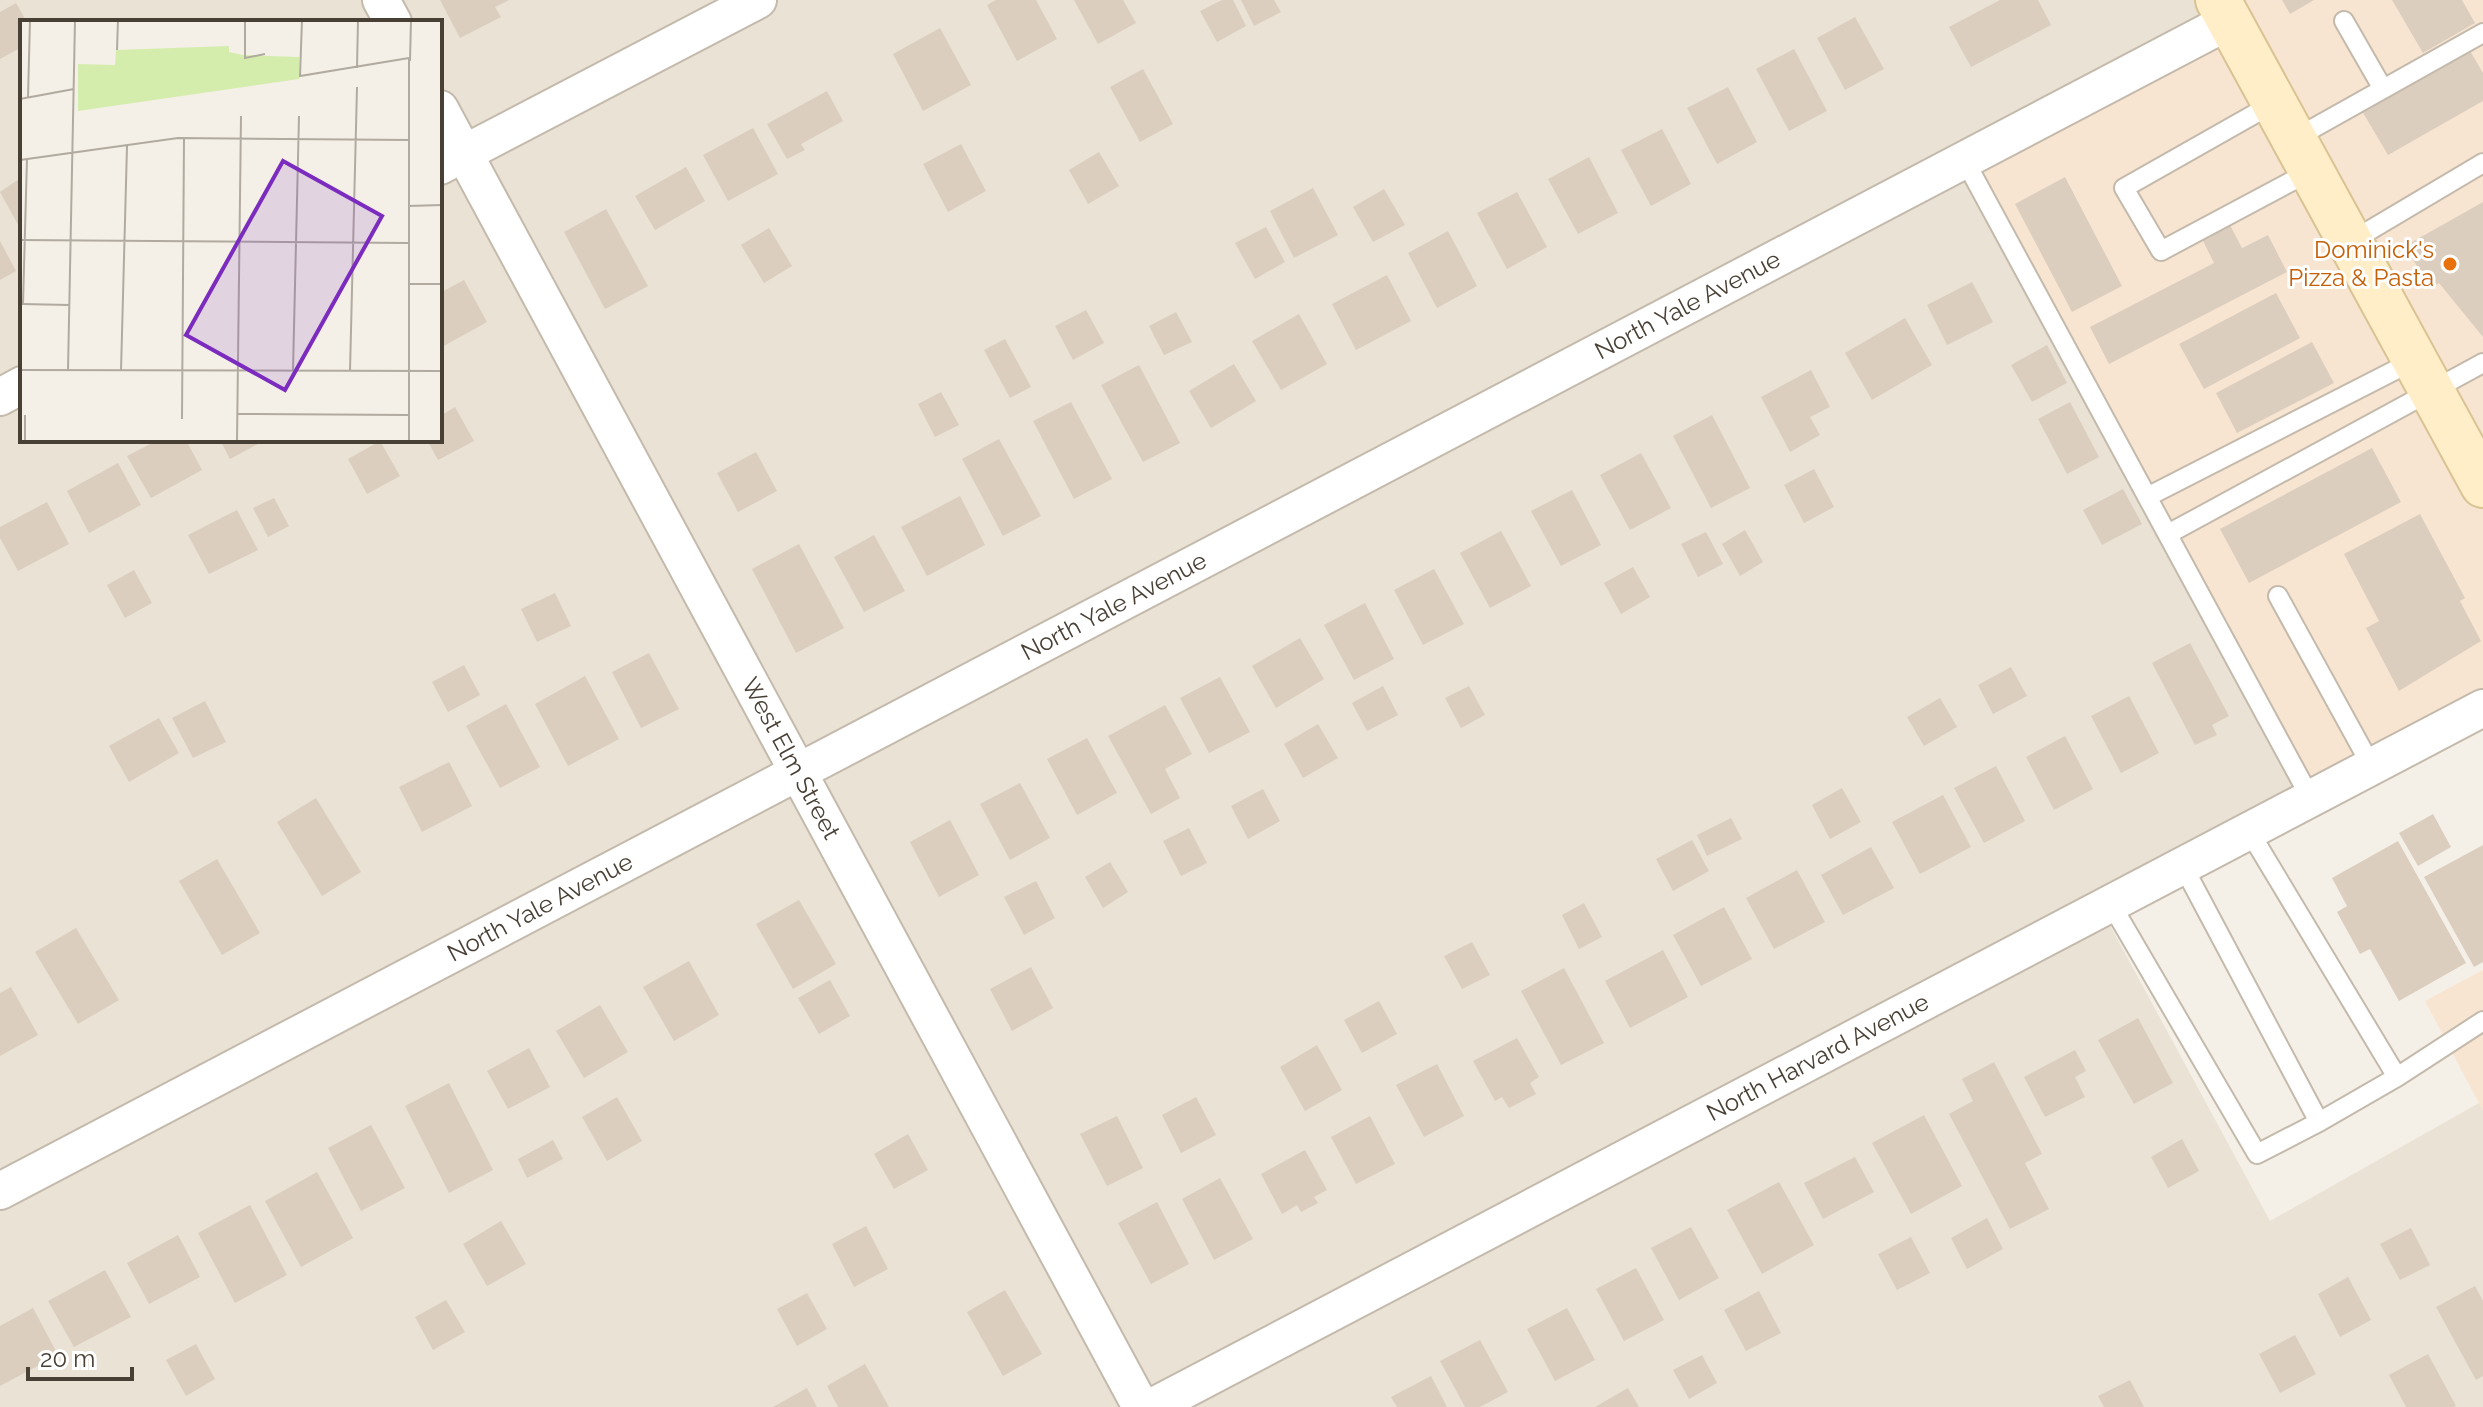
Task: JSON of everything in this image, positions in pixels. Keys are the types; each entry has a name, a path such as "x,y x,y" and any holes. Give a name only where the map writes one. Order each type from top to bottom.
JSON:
{"main road":[{"path":"2223,10 2424,376 2479,467"}],"street":[{"path":"381,0 392,20"},
{"path":"452,160 758,0"},
{"name":"North Yale Avenue","path":"0,1191 1964,159 2223,10"},
{"name":"West Elm Street","path":"442,118 452,160 797,772 1141,1407"},
{"path":"0,397 20,386"},
{"name":"North Harvard Avenue","path":"1152,1407 2483,708"}],"lane":[{"path":"2344,21 2383,89"},
{"path":"2293,138 2124,188 2161,251 2293,138 2483,33"},
{"path":"1964,159 2311,799"},
{"path":"2350,242 2483,163"},
{"path":"2147,497 2424,376 2483,363"},
{"path":"2168,534 2424,376"},
{"path":"2278,596 2372,767"},
{"path":"2249,831 2397,1077"},
{"path":"2183,866 2319,1122"},
{"path":"2111,904 2257,1154 2397,1077 2483,1021"}],"shaded area":[{"path":"0,0 2203,0 2298,795 2107,920 2270,1221 2479,1103 2483,1111 2483,1407 0,1407"},
{"path":"2236,0 2483,0 2483,455"},
{"path":"2223,37 2483,508 2483,691 2298,795 1960,174"},
{"path":"2483,970 2483,1111 2425,1001"}],"building":[{"path":"440,0 509,0 495,7 501,17 460,38"},
{"path":"996,0 1036,0 1057,39 1017,61 987,5"},
{"path":"1074,0 1123,0 1136,23 1098,44"},
{"path":"1222,0 1233,0 1246,26 1217,42 1200,11"},
{"path":"1241,0 1274,0 1281,12 1254,26"},
{"path":"2000,0 2038,0 2051,25 1971,67 1949,27"},
{"path":"2282,0 2314,0 2290,14"},
{"path":"2392,0 2462,0 2475,23 2423,53"},
{"path":"16,3 26,20 20,20 20,48 0,59 0,12"},
{"path":"1855,17 1884,69 1845,90 1817,38"},
{"path":"940,28 971,85 923,111 893,54"},
{"path":"1794,49 1827,111 1789,131 1756,69"},
{"path":"2469,49 2483,73 2483,101 2388,155 2362,111"},
{"path":"1143,69 1173,124 1140,142 1110,87"},
{"path":"1728,87 1757,142 1717,164 1687,108"},
{"path":"827,91 843,121 801,144 805,150 787,159 767,124"},
{"path":"753,128 778,174 728,201 703,155"},
{"path":"1662,129 1691,184 1651,206 1621,150"},
{"path":"961,144 986,191 948,212 923,164"},
{"path":"1099,152 1119,186 1088,204 1069,170"},
{"path":"1589,157 1618,213 1578,234 1548,179"},
{"path":"686,167 705,201 655,230 635,196"},
{"path":"2065,177 2122,286 2072,312 2015,204"},
{"path":"20,178 20,228 0,192"},
{"path":"1313,188 1338,235 1294,258 1270,211"},
{"path":"1384,189 1405,225 1373,242 1353,207"},
{"path":"1517,192 1547,247 1507,269 1477,213"},
{"name":"Dominick's Pizza & Pasta","path":"2483,202 2483,337 2439,283 2430,288 2405,246"},
{"path":"606,209 648,286 605,309 564,232"},
{"path":"2229,223 2242,248 2268,235 2287,272 2109,364 2090,327 2214,263 2201,237"},
{"path":"1266,227 1285,262 1255,279 1235,243"},
{"path":"769,228 792,266 764,283 741,245"},
{"path":"1448,231 1477,286 1437,308 1408,253"},
{"path":"0,241 16,271 0,280"},
{"path":"1387,275 1411,321 1356,350 1332,304"},
{"path":"464,280 487,322 442,347 442,292"},
{"path":"1972,282 1993,322 1947,345 1927,305"},
{"path":"2276,293 2300,338 2204,389 2179,344"},
{"path":"1086,310 1104,343 1073,360 1055,326"},
{"path":"1176,312 1192,342 1164,355 1149,326"},
{"path":"1299,314 1327,364 1281,390 1252,341"},
{"path":"1905,318 1932,365 1872,400 1845,353"},
{"path":"1005,339 1031,387 1010,398 984,350"},
{"path":"2312,342 2334,383 2237,433 2216,393"},
{"path":"2047,345 2067,383 2032,402 2011,365"},
{"path":"1234,364 1256,401 1211,428 1189,391"},
{"path":"1139,365 1180,443 1143,462 1101,385"},
{"path":"1811,370 1830,407 1810,417 1820,435 1790,452 1761,397"},
{"path":"941,392 959,425 935,437 918,404"},
{"path":"1071,402 1112,479 1074,499 1033,421"},
{"path":"2070,402 2099,457 2067,474 2038,419"},
{"path":"455,407 474,441 438,460 428,442 442,442 442,415"},
{"path":"1712,415 1750,488 1711,508 1673,436"},
{"path":"999,439 1041,516 1003,536 962,459"},
{"path":"154,442 187,442 202,470 151,498 127,456"},
{"path":"221,442 261,442 230,459"},
{"path":"381,442 400,476 367,494 348,459"},
{"path":"2372,448 2401,502 2249,583 2220,529"},
{"path":"756,452 777,491 738,512 717,473"},
{"path":"1641,453 1671,508 1630,530 1600,475"},
{"path":"118,463 141,505 89,533 67,491"},
{"path":"1814,469 1834,507 1804,523 1784,485"},
{"path":"2123,489 2142,524 2102,545 2083,510"},
{"path":"1572,490 1601,545 1561,566 1531,511"},
{"path":"960,496 985,545 927,576 901,527"},
{"path":"274,498 289,526 268,537 253,508"},
{"path":"47,502 69,544 18,571 0,538 0,527"},
{"path":"237,510 258,550 209,574 188,535"},
{"path":"2420,514 2465,598 2460,601 2481,641 2399,691 2366,628 2379,621 2344,554"},
{"path":"1745,530 1763,562 1740,576 1722,544"},
{"path":"1501,531 1531,586 1490,608 1460,553"},
{"path":"1706,532 1723,564 1698,577 1681,544"},
{"path":"874,535 905,591 864,612 834,557"},
{"path":"799,544 844,628 796,653 752,569"},
{"path":"1633,567 1650,597 1621,614 1604,583"},
{"path":"1434,569 1464,624 1423,645 1394,590"},
{"path":"134,570 152,603 125,618 107,585"},
{"path":"555,593 571,626 537,642 521,609"},
{"path":"1365,603 1394,659 1354,680 1324,625"},
{"path":"1300,638 1324,679 1276,708 1252,666"},
{"path":"2190,643 2229,716 2212,725 2217,735 2195,745 2152,663"},
{"path":"649,653 679,709 641,728 612,672"},
{"path":"464,665 480,695 448,712 432,682"},
{"path":"2011,667 2027,696 1993,714 1978,685"},
{"path":"585,676 619,739 568,766 535,704"},
{"path":"1220,677 1250,732 1209,753 1180,698"},
{"path":"1383,686 1398,715 1367,731 1352,703"},
{"path":"1469,686 1485,715 1461,728 1445,698"},
{"path":"2129,696 2159,753 2121,773 2091,716"},
{"path":"1940,698 1957,727 1924,746 1907,717"},
{"path":"205,701 226,742 193,758 172,718"},
{"path":"506,704 540,767 500,788 466,726"},
{"path":"1165,705 1192,754 1165,769 1180,798 1151,814 1108,736"},
{"path":"159,718 179,753 129,782 109,746"},
{"path":"1318,724 1338,758 1303,778 1284,744"},
{"path":"2065,736 2093,789 2054,810 2026,757"},
{"path":"1087,738 1117,793 1077,815 1047,759"},
{"path":"449,762 472,806 422,832 399,787"},
{"path":"1996,766 2025,821 1984,843 1954,788"},
{"path":"1020,783 1050,838 1010,860 980,804"},
{"path":"1842,788 1861,822 1830,839 1812,805"},
{"path":"1263,789 1280,821 1248,839 1231,806"},
{"path":"1943,795 1971,847 1920,874 1892,822"},
{"path":"316,798 361,872 322,896 277,822"},
{"path":"2433,814 2451,847 2418,866 2399,833"},
{"path":"1731,818 1742,839 1707,856 1697,835"},
{"path":"950,820 979,875 939,897 910,842"},
{"path":"1189,828 1207,863 1181,876 1163,841"},
{"path":"1692,840 1709,871 1673,891 1656,859"},
{"path":"2398,841 2466,963 2399,1001 2370,949 2360,954 2337,912 2347,906 2332,878"},
{"path":"2483,845 2483,962 2474,967 2424,877"},
{"path":"1871,847 1894,888 1843,915 1821,875"},
{"path":"217,859 260,933 222,955 179,881"},
{"path":"1110,862 1128,892 1103,908 1085,877"},
{"path":"1797,870 1825,922 1774,949 1746,898"},
{"path":"1036,881 1055,918 1024,935 1004,897"},
{"path":"799,900 836,964 793,989 756,924"},
{"path":"1584,903 1602,937 1579,949 1562,915"},
{"path":"1724,907 1752,959 1701,986 1673,935"},
{"path":"76,928 119,1000 78,1024 35,952"},
{"path":"1472,942 1490,975 1462,989 1444,956"},
{"path":"1663,950 1688,997 1630,1028 1605,981"},
{"path":"689,961 719,1015 674,1041 643,987"},
{"path":"1031,967 1053,1008 1012,1031 990,989"},
{"path":"1564,968 1604,1043 1561,1065 1521,991"},
{"path":"830,980 850,1016 819,1034 798,998"},
{"path":"11,987 38,1035 0,1056 0,993"},
{"path":"1379,1001 1397,1034 1362,1053 1344,1020"},
{"path":"600,1005 628,1052 584,1078 556,1031"},
{"path":"2138,1018 2173,1083 2134,1104 2098,1040"},
{"path":"1517,1038 1539,1077 1530,1083 1536,1094 1509,1108 1502,1097 1495,1101 1473,1061"},
{"path":"1317,1045 1342,1090 1305,1111 1280,1067"},
{"path":"529,1048 550,1087 508,1109 487,1071"},
{"path":"2075,1050 2086,1071 2075,1077 2085,1097 2045,1117 2024,1077"},
{"path":"1994,1062 2042,1154 2025,1163 2049,1209 2010,1229 1949,1114 1973,1101 1962,1079"},
{"path":"1437,1064 1464,1116 1424,1137 1396,1085"},
{"path":"449,1083 493,1170 449,1193 405,1106"},
{"path":"617,1097 642,1141 607,1161 582,1117"},
{"path":"1196,1097 1216,1135 1181,1153 1162,1115"},
{"path":"1924,1115 1962,1186 1911,1214 1872,1143"},
{"path":"1117,1116 1143,1168 1107,1186 1080,1134"},
{"path":"1370,1116 1395,1164 1356,1184 1331,1137"},
{"path":"371,1125 405,1188 361,1211 328,1148"},
{"path":"908,1134 928,1170 894,1189 874,1154"},
{"path":"2182,1139 2199,1171 2168,1188 2151,1157"},
{"path":"553,1140 563,1159 527,1178 518,1159"},
{"path":"1305,1150 1327,1190 1314,1197 1318,1203 1301,1212 1297,1205 1282,1214 1261,1174"},
{"path":"1855,1157 1874,1192 1823,1219 1804,1183"},
{"path":"317,1172 353,1238 301,1267 265,1201"},
{"path":"1220,1178 1253,1239 1214,1260 1182,1199"},
{"path":"1779,1182 1814,1245 1762,1274 1727,1210"},
{"path":"1157,1202 1189,1264 1151,1284 1118,1223"},
{"path":"250,1205 287,1275 235,1303 198,1233"},
{"path":"1987,1218 2003,1249 1967,1269 1951,1238"},
{"path":"501,1221 526,1264 487,1286 463,1244"},
{"path":"866,1226 888,1269 854,1287 832,1244"},
{"path":"1691,1227 1719,1278 1679,1300 1651,1248"},
{"path":"2411,1228 2430,1265 2400,1280 2380,1244"},
{"path":"178,1235 200,1277 149,1304 127,1263"},
{"path":"1911,1237 1930,1273 1897,1290 1878,1254"},
{"path":"1636,1268 1664,1320 1624,1341 1596,1289"},
{"path":"105,1270 131,1317 74,1347 48,1301"},
{"path":"2348,1277 2371,1320 2340,1337 2318,1294"},
{"path":"2475,1286 2483,1301 2483,1376 2476,1380 2436,1307"},
{"path":"1005,1290 1042,1354 1003,1376 967,1312"},
{"path":"1759,1291 1781,1333 1746,1351 1724,1310"},
{"path":"807,1293 827,1329 797,1346 777,1309"},
{"path":"446,1300 465,1332 433,1350 415,1317"},
{"path":"33,1308 58,1355 0,1386 0,1326"},
{"path":"1567,1308 1595,1360 1555,1381 1527,1329"},
{"path":"2295,1335 2316,1374 2280,1393 2259,1354"},
{"path":"1480,1340 1508,1392 1480,1407 1465,1407 1440,1361"},
{"path":"196,1344 215,1379 186,1396 166,1360"},
{"path":"2428,1354 2456,1406 2406,1407 2389,1375"},
{"path":"1702,1355 1717,1383 1689,1399 1673,1370"},
{"path":"865,1364 889,1407 838,1407 827,1386"},
{"path":"1431,1376 1447,1407 1397,1407 1391,1397"},
{"path":"2130,1380 2144,1407 2104,1407 2098,1396"},
{"path":"807,1388 817,1407 773,1407"},
{"path":"1628,1388 1639,1407 1595,1407"}],"place":[{"name":"Dominick's Pizza & Pasta","path":"2450,264"}]}
